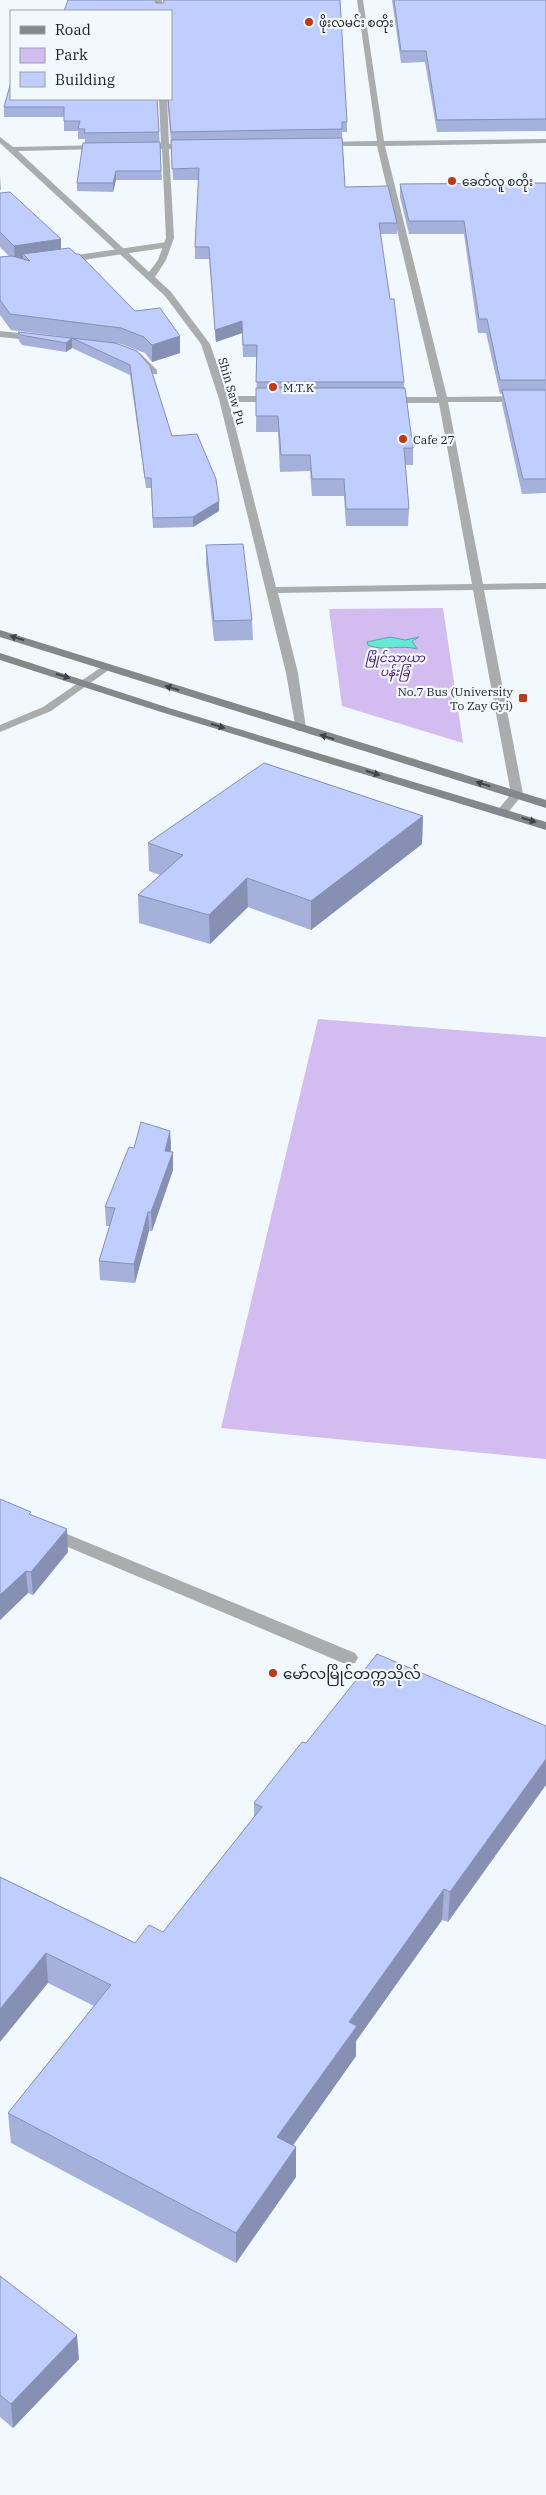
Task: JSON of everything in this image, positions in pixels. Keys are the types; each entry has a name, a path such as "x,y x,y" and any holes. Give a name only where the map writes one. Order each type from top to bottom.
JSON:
{"main road":[{"path":"0,633 546,804"},
{"path":"0,656 165,710 546,826"}],"street":[{"path":"360,0 381,144 443,400 517,794 502,812"},
{"path":"150,278 162,260 170,238 163,100"},
{"name":"Shin Saw Pu","path":"0,139 168,294 205,344 224,399 292,673 300,728"},
{"path":"312,144 546,141"},
{"path":"135,147 195,146"},
{"path":"9,149 115,147"},
{"path":"57,261 167,245"},
{"path":"0,334 53,339"},
{"path":"126,351 141,357 154,372"},
{"path":"224,399 284,399"},
{"path":"373,400 546,399"},
{"path":"270,590 546,586"},
{"path":"0,729 47,709 106,667"},
{"path":"37,1527 349,1658"}],"green space":[{"name":"မြိုင်သာယာ ပန်းခြံ","path":"443,608 463,743 342,706 329,609"},
{"path":"318,1019 546,1037 546,1459 221,1428"}],"shaded area":[{"path":"390,637 405,640 419,637 412,641 417,649 404,647 380,648 368,645 367,642"}],"building":[{"path":"68,0 155,0 156,3 164,3 164,0 340,0 347,122 342,122 342,129 171,132 168,100 172,100 172,10 64,10"},
{"path":"394,0 546,0 546,119 437,120 426,51 401,51"},
{"path":"10,86 10,100 157,100 159,132 84,133 85,129 78,129 80,121 64,121 64,107 4,107"},
{"path":"342,138 345,187 388,186 397,223 379,223 390,299 394,299 404,382 256,382 257,345 243,345 242,321 215,330 209,247 195,247 199,168 172,169 171,140"},
{"path":"160,142 161,171 116,171 113,183 77,183 83,143"},
{"path":"546,183 546,380 500,380 487,319 479,319 464,221 409,221 400,184"},
{"path":"10,192 61,239 14,246 0,232 0,193"},
{"path":"69,248 76,254 79,254 135,311 160,308 180,336 152,345 144,337 121,328 10,314 0,300 0,257 12,256 30,261 23,254"},
{"path":"18,332 72,338 66,343 21,335"},
{"path":"72,338 115,343 137,351 150,366 172,436 197,434 216,479 219,501 193,517 153,518 151,478 145,478 130,365"},
{"path":"256,388 405,388 413,448 404,448 409,509 346,509 344,479 312,479 310,455 281,455 278,416 256,416"},
{"path":"502,390 546,390 546,479 523,479"},
{"path":"243,544 252,620 214,621 206,545"},
{"path":"264,763 423,816 311,901 247,878 209,915 138,895 183,855 148,843"},
{"path":"141,1122 170,1131 165,1151 173,1152 151,1212 148,1212 134,1264 99,1261 115,1208 105,1207 129,1147 134,1148"},
{"path":"0,1499 31,1512 29,1514 67,1529 31,1572 26,1571 0,1595"},
{"path":"377,1654 546,1726 546,1759 450,1892 444,1889 349,2022 357,2026 277,2137 296,2147 236,2233 8,2113 111,1985 46,1953 0,2009 0,1877 135,1943 149,1925 163,1932 262,1807 254,1803 302,1742 306,1743"},
{"path":"0,2276 77,2335 11,2404 0,2395"}],"place":[{"name":"ဖိုးလမင်း စတိုး","path":"309,22"},
{"name":"ခေတ်လူ စတိုး","path":"452,181"},
{"name":"M.T.K","path":"273,387"},
{"name":"Cafe 27","path":"403,439"},
{"name":"No.7 Bus (University To Zay Gyi)","path":"523,698"},
{"name":"မော်လမြိုင်တက္ကသိုလ်","path":"273,1673"}]}
